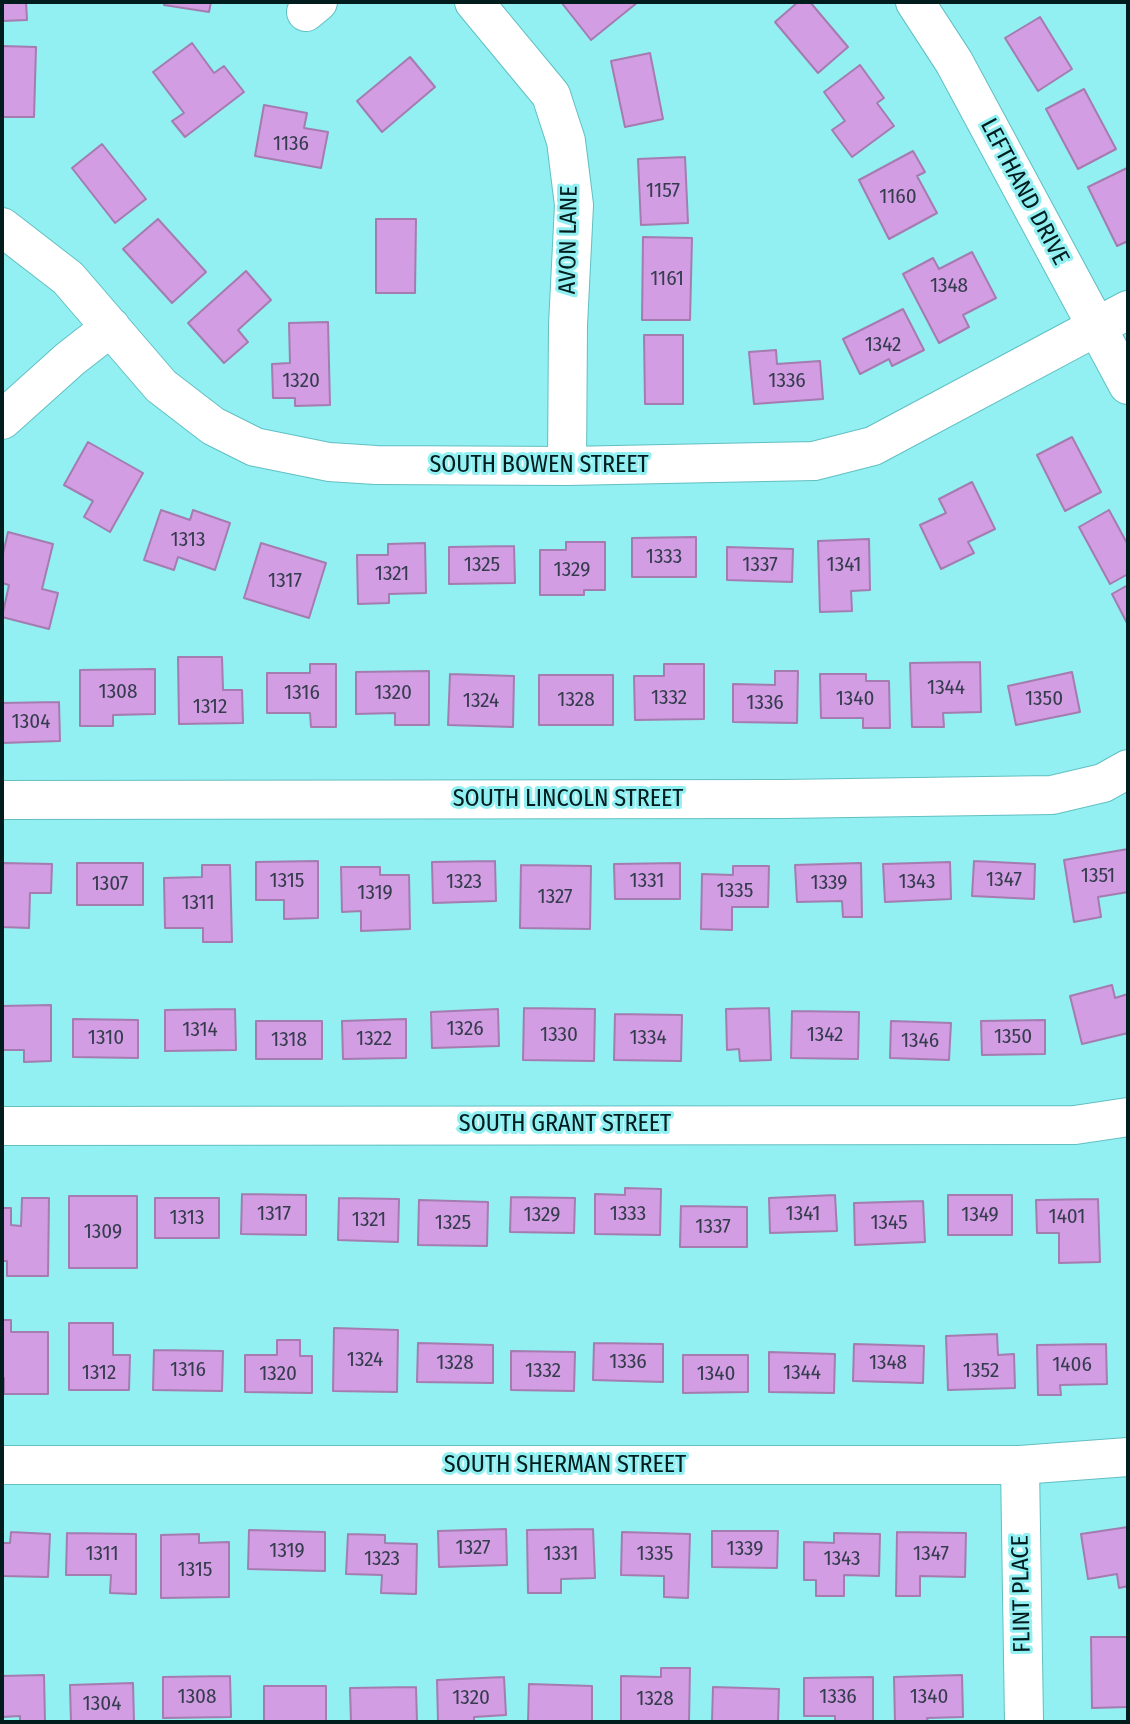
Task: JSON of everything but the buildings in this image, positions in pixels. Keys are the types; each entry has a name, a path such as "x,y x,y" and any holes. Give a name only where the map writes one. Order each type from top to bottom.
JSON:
{"street":[{"name":"AVON LANE","path":"474,2 551,95 566,141 574,205 568,325 567,466"},
{"name":"LEFTHAND DRIVE","path":"915,2 1113,319 1128,385"},
{"name":"SOUTH BOWEN STREET","path":"2,227 68,278 161,386 213,426 255,447 329,462 376,465 567,466 814,461 873,446 1113,319"},
{"path":"2,420 70,359 111,327"},
{"name":"SOUTH LINCOLN STREET","path":"2,800 782,799 1052,795 1103,783 1128,769"},
{"name":"SOUTH GRANT STREET","path":"2,1126 1075,1125 1128,1117"},
{"name":"SOUTH SHERMAN STREET","path":"2,1465 1020,1465 1128,1457"},
{"name":"FLINT PLACE","path":"1020,1465 1024,1722"}]}
